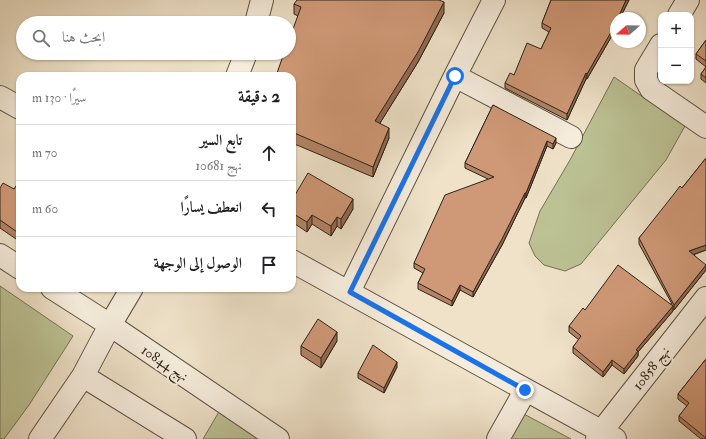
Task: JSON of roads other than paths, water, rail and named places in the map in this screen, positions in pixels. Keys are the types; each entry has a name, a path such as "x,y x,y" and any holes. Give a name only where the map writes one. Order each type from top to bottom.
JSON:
{"street":[{"path":"258,16 262,0"},
{"path":"350,292 455,76 494,0"},
{"path":"681,12 688,0"},
{"path":"660,48 646,70 646,80 651,89 706,127"},
{"path":"239,72 243,60"},
{"path":"455,76 571,137"},
{"path":"0,97 16,106"},
{"path":"0,255 16,265"},
{"path":"296,263 525,390 604,437"},
{"name":"نهج 10844","path":"58,292 110,325 278,439"},
{"path":"40,439 83,376 130,292"},
{"name":"نهج 10858","path":"604,437 706,298"},
{"path":"83,376 185,439"},
{"path":"498,439 525,390"}]}
